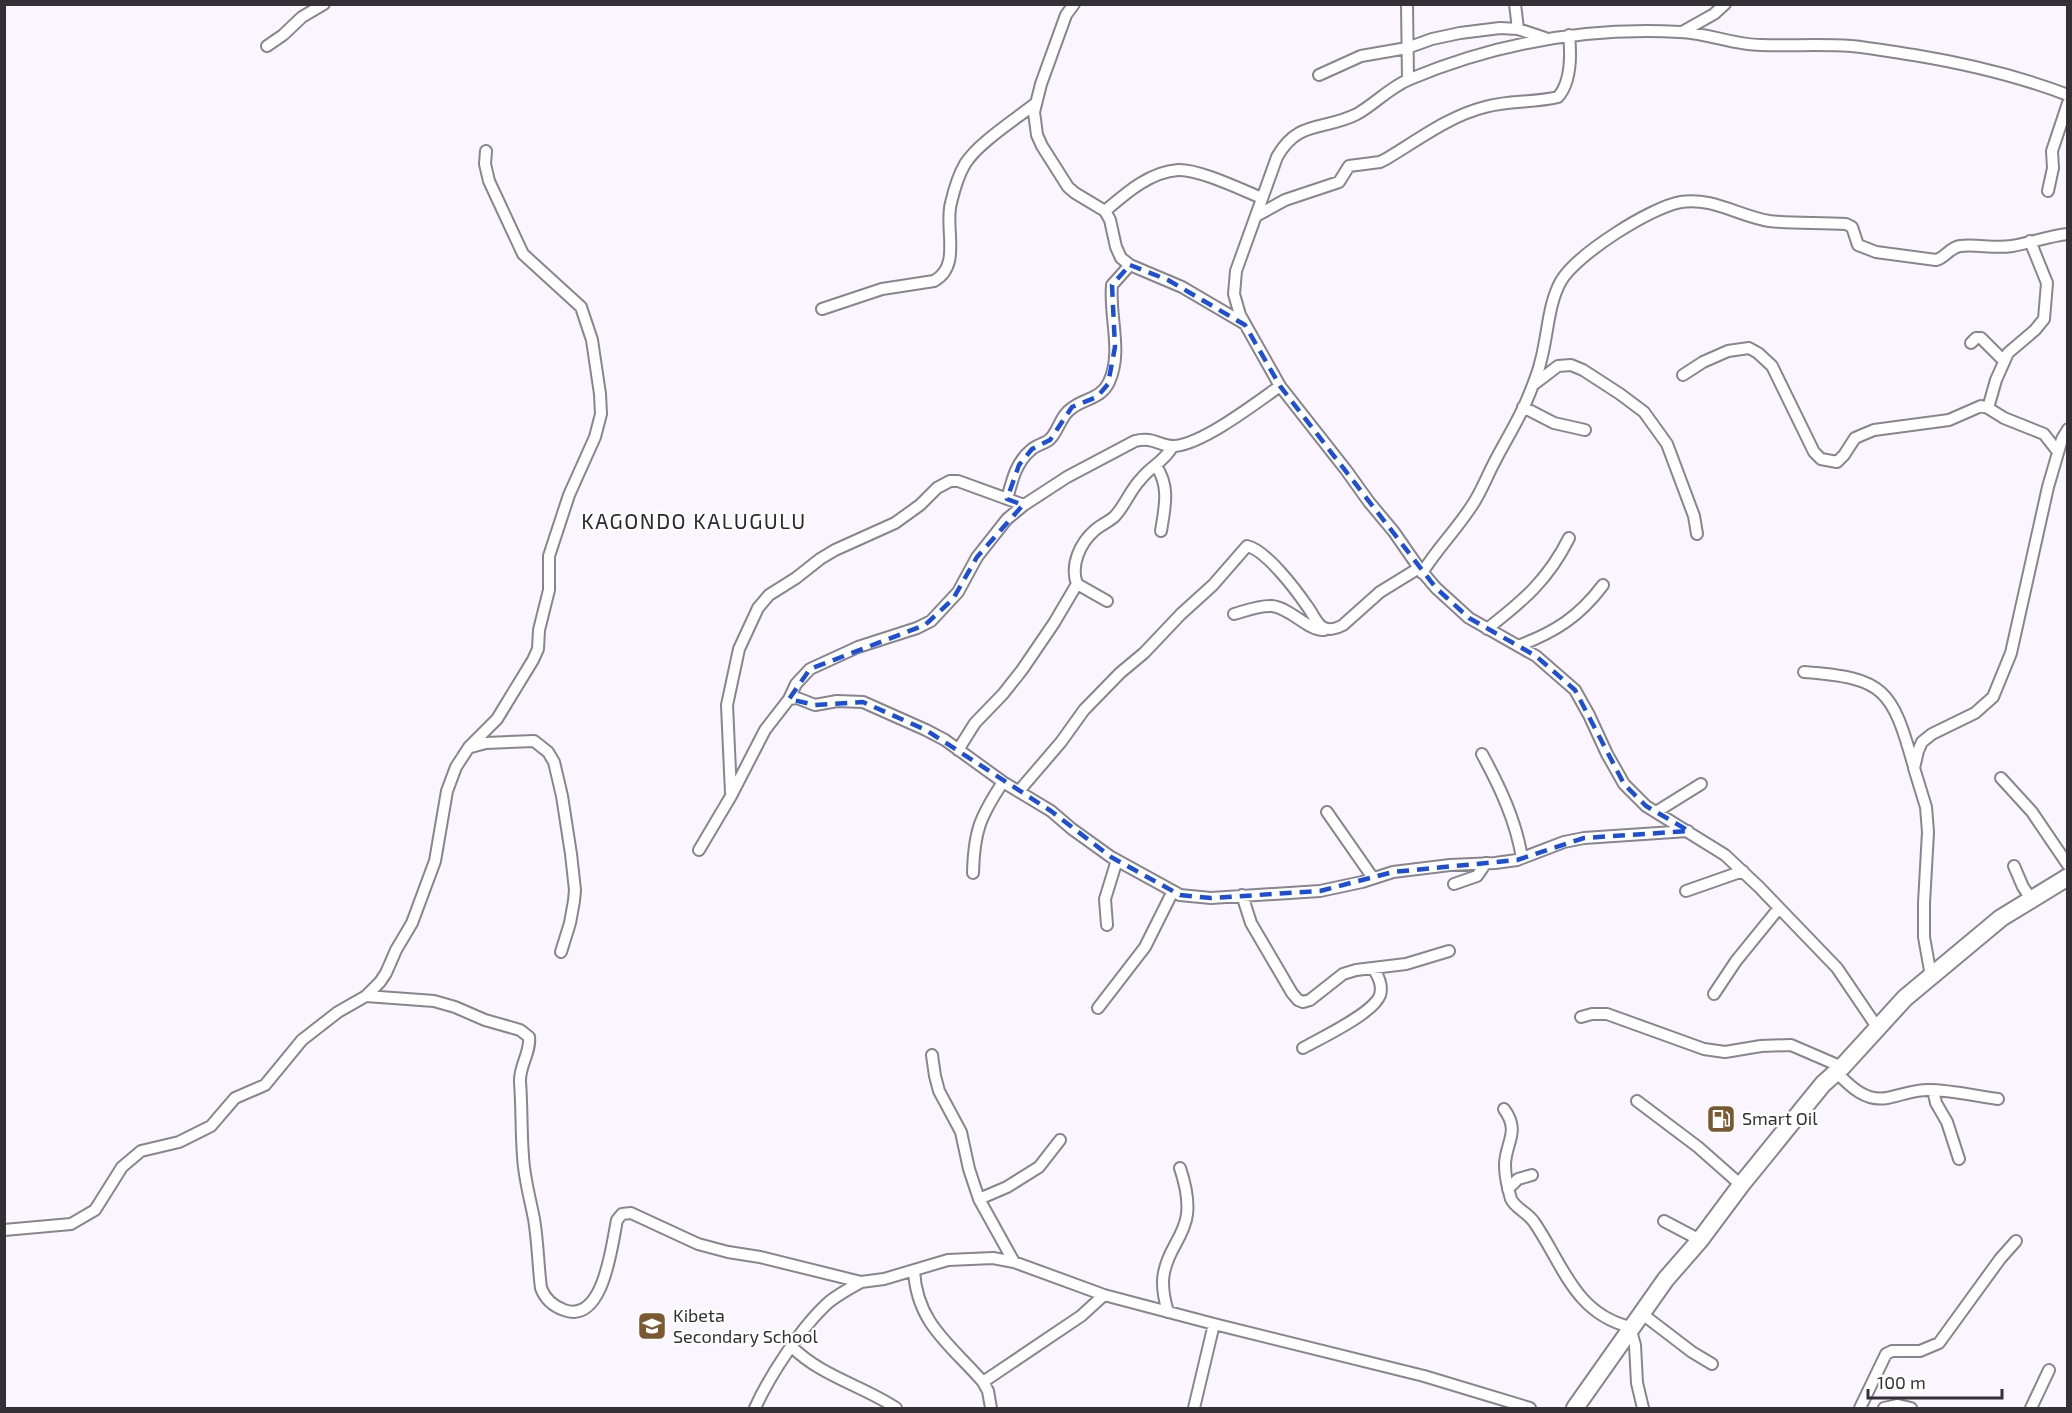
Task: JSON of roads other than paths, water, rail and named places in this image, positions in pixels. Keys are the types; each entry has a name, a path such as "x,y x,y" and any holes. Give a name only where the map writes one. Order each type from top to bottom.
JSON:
{"highway":[{"path":"1575,1408 1666,1279 1700,1240 1804,1106 1877,1027 1905,998 2001,918 2067,877"}],"street":[{"path":"267,46 302,17 324,4"},
{"path":"1074,4 1065,10 1036,103 1034,112 1037,135 1063,180 1075,193 1105,211 1110,220 1121,258 1130,265 1175,284 1245,325"},
{"path":"1407,4 1408,80"},
{"path":"1515,4 1518,29"},
{"path":"1681,32 1714,14 1725,4"},
{"path":"1319,75 1360,56 1407,48 1432,39 1460,33 1500,28 1518,29 1545,38"},
{"path":"1877,1027 1837,968 1743,871 1714,846 1646,806 1624,784 1575,690 1536,656 1486,629 1449,601 1420,571 1394,532 1280,386 1245,325 1234,294 1236,271 1276,157 1285,143 1300,131 1351,117 1408,80 1494,51 1545,38 1605,32 1681,32 1697,33 1752,45 1871,48 2000,71 2067,95"},
{"path":"1256,216 1285,200 1339,182 1349,166 1366,162 1375,163 1386,159 1465,114 1511,101 1546,100 1558,97 1568,76 1569,35"},
{"path":"822,309 882,289 934,281 941,277 949,264 951,253 950,207 965,164 974,152 1036,103"},
{"path":"2048,191 2053,168 2052,151 2067,103"},
{"path":"4,1230 71,1224 94,1210 122,1167 141,1151 179,1142 211,1126 235,1098 265,1085 302,1040 338,1012 366,996 386,973 412,923 438,848 450,780 469,747 497,719 533,660 538,648 539,630 549,590 549,556 569,495 595,438 601,414 592,340 581,307 523,254 489,182 485,164 486,151"},
{"path":"1105,211 1141,182 1179,170 1209,178 1263,198"},
{"path":"1234,614 1269,605 1290,612 1315,629 1336,629 1380,592 1420,571 1472,506 1523,407 1541,360 1555,296 1562,280 1573,265 1588,253 1660,208 1681,202 1698,201 1769,220 1802,224 1846,224 1851,227 1858,245 1876,252 1936,260 1959,246 2011,247 2067,234"},
{"path":"1988,408 2008,353 2035,330 2044,319 2047,283 2030,241"},
{"path":"1007,499 1014,473 1032,449 1050,440 1065,414 1072,407 1097,397 1108,384 1113,370 1115,347 1112,285 1130,265"},
{"path":"1971,343 1976,338 1982,338 2004,361"},
{"path":"1683,375 1703,362 1728,351 1749,348 1758,353 1772,366 1814,452 1821,459 1830,462 1837,462 1855,438 1868,432 1949,420 1976,407 1988,408 2004,418 2044,434 2062,447"},
{"path":"1533,385 1558,366 1571,365 1594,377 1644,412 1667,444 1694,516 1697,534"},
{"path":"699,850 731,796 765,730 789,699 796,684 810,669 858,647 917,628 931,621 958,592 976,557 1006,519 1067,477 1135,441 1154,440 1173,446 1182,444 1213,430 1280,386"},
{"path":"1523,407 1554,423 1585,430"},
{"path":"1914,768 1922,742 1932,734 1975,713 1993,697 2011,653 2043,507 2067,429"},
{"path":"958,750 975,723 1022,670 1054,623 1077,584 1074,568 1079,551 1087,538 1112,519 1142,477 1161,463 1173,446"},
{"path":"1156,466 1166,486 1166,503 1161,531"},
{"path":"731,796 727,723 730,687 739,649 758,608 769,595 835,550 904,518 937,488 950,481 958,481 1024,505"},
{"path":"1486,629 1537,587 1557,561 1569,538"},
{"path":"1018,791 1084,710 1213,585 1247,546 1260,553 1277,568 1320,625 1328,629"},
{"path":"1077,584 1107,601"},
{"path":"1518,646 1542,637 1578,614 1604,585"},
{"path":"1803,672 1854,677 1867,682 1892,704 1900,722 1926,807 1928,832 1923,903 1924,938 1931,976"},
{"path":"789,699 797,698 815,705 845,701 863,702 926,730 1051,811 1072,830 1117,860 1180,895 1211,898 1320,891 1393,872 1522,858 1564,842 1584,838 1689,831"},
{"path":"469,747 486,743 534,741 548,752 554,762 562,796 575,890 570,923 561,952"},
{"path":"1482,754 1508,805 1517,831 1522,858"},
{"path":"2001,778 2040,822 2067,865"},
{"path":"973,873 974,851 981,819 1003,782"},
{"path":"1656,812 1701,784"},
{"path":"1327,812 1373,878"},
{"path":"1107,925 1106,899 1109,881 1117,860"},
{"path":"1454,884 1477,876 1486,863"},
{"path":"2013,866 2032,900"},
{"path":"1686,891 1743,871"},
{"path":"1098,1008 1145,947 1173,891"},
{"path":"1242,895 1251,923 1298,1000 1303,1002 1310,1000 1343,974 1406,964 1449,951"},
{"path":"1714,994 1736,961 1779,908"},
{"path":"1303,1048 1343,1026 1373,1005 1381,989 1373,968"},
{"path":"366,996 434,1001 455,1006 485,1020 520,1030 529,1037 521,1068 522,1153 527,1195 535,1227 541,1288 544,1297 556,1307 567,1312 583,1309 594,1300 606,1273 618,1220 626,1212 642,1216 698,1245 760,1257 861,1282 884,1279 956,1259 993,1258 1014,1262 1104,1295 1414,1373 1530,1408"},
{"path":"1581,1017 1607,1014 1704,1049 1725,1052 1778,1044 1791,1045 1839,1070 1851,1088 1873,1098 1887,1098 1912,1090 1933,1090 1998,1099"},
{"path":"932,1055 939,1091 961,1132 969,1169 979,1199 1014,1262"},
{"path":"1933,1090 1936,1103 1950,1130 1959,1159"},
{"path":"1637,1101 1698,1147 1741,1185"},
{"path":"1504,1109 1509,1117 1512,1132 1505,1163 1508,1189 1513,1204 1532,1219 1567,1279 1581,1298 1592,1309 1609,1320 1630,1327 1637,1360 1637,1383 1643,1408"},
{"path":"979,1199 1033,1172 1060,1140"},
{"path":"1168,1312 1162,1293 1162,1278 1168,1257 1187,1217 1188,1200 1179,1168"},
{"path":"1508,1189 1523,1176 1532,1175"},
{"path":"1664,1221 1700,1240"},
{"path":"1860,1408 1886,1354 1920,1351 1939,1343 2000,1259 2016,1241"},
{"path":"914,1271 918,1298 929,1323 982,1382 988,1391 991,1408"},
{"path":"754,1408 768,1382 792,1347 824,1308 842,1293 861,1282"},
{"path":"982,1382 1073,1323 1104,1295"},
{"path":"1641,1313 1692,1352 1712,1364"},
{"path":"1194,1408 1214,1324"},
{"path":"792,1347 817,1368 862,1388 897,1408"},
{"path":"2031,1408 2049,1370"},
{"path":"1884,1408 1898,1405 1911,1408"}],"place":[{"name":"Smart Oil","path":"1721,1119"},
{"name":"Kibeta Secondary School","path":"652,1326"}],"district":[{"name":"KAGONDO KALUGULU","path":"694,522"}]}
